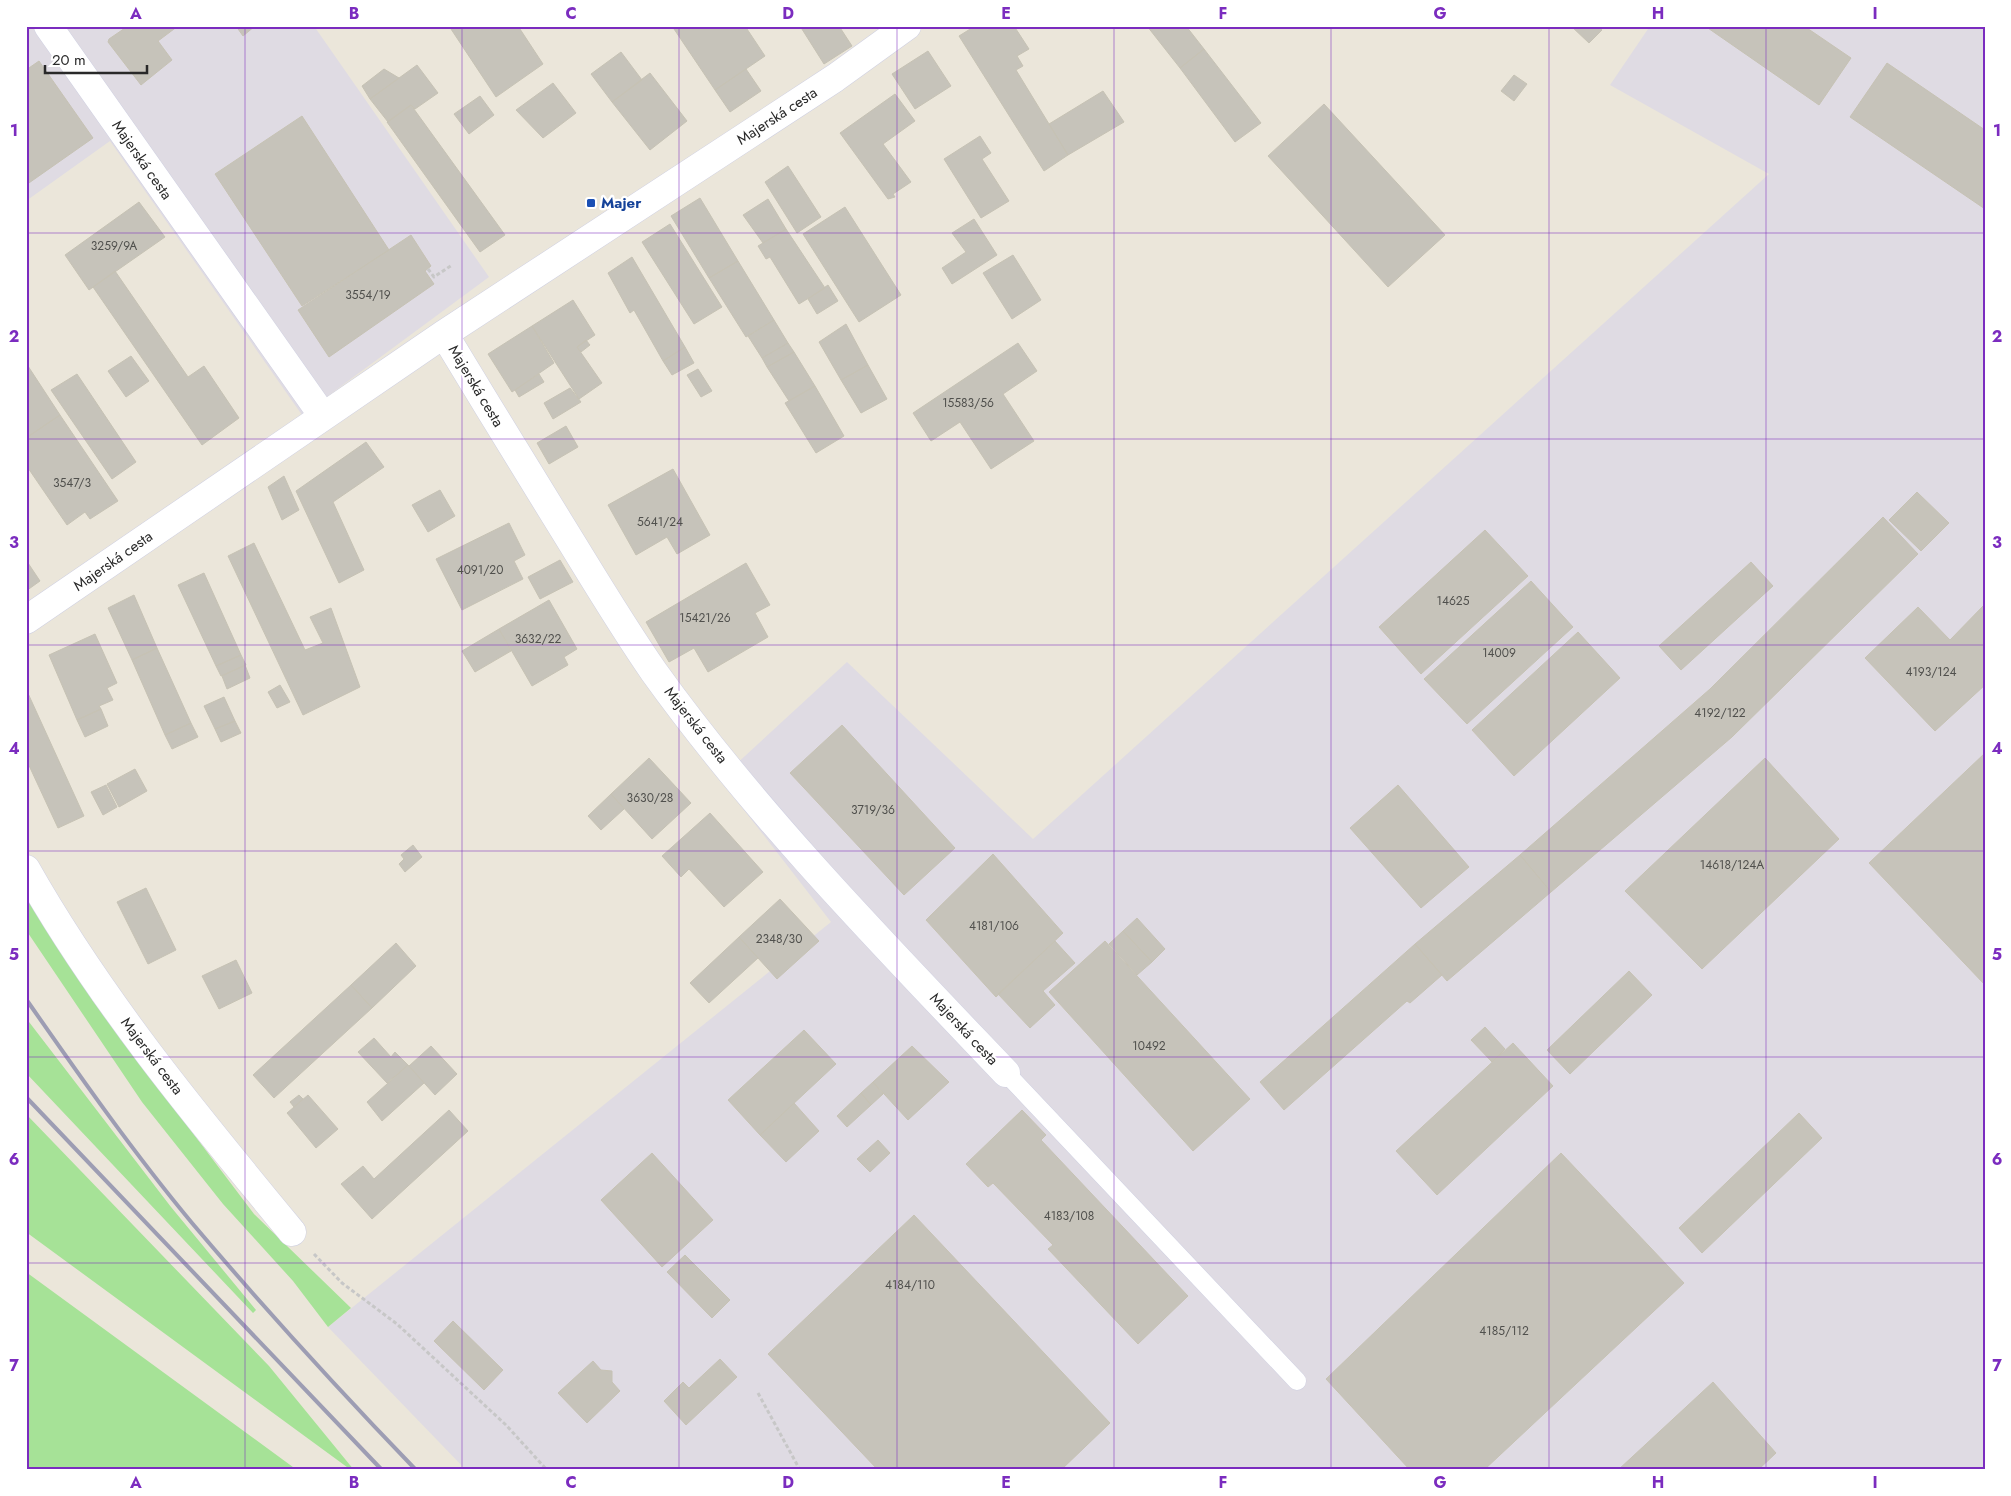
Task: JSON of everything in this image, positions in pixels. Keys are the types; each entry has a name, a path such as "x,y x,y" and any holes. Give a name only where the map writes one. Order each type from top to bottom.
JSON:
{"street":[{"name":"Majerská cesta","path":"48,26 322,416"},
{"name":"Majerská cesta","path":"26,620 322,416 835,78 907,26"},
{"name":"Majerská cesta","path":"444,334 600,588 654,671 714,750 881,942 1006,1073"},
{"name":"Majerská cesta","path":"26,869 133,1032 232,1160 292,1232"}],"lane":[{"path":"1006,1073 1297,1380"}],"path":[{"path":"428,269 434,277 452,265"},
{"path":"292,1232 342,1283 398,1324 506,1425 547,1470"},
{"path":"758,1393 800,1470"}],"shaded area":[{"path":"26,26 314,26 489,277 302,415 110,141 26,201"},
{"path":"1650,26 1985,26 1985,1470 466,1470 328,1327 831,922 720,779 847,662 1033,839 1769,174 1610,85"}],"green space":[{"path":"26,880 93,1001 254,1214 351,1308 328,1327 293,1281 223,1204 142,1102 26,930"},
{"path":"26,1018 171,1207 256,1310 253,1313 26,1073"},
{"path":"26,1114 269,1366 354,1470 351,1470 26,1232"},
{"path":"26,1272 297,1470 26,1470"}],"building":[{"path":"128,26 178,26 158,41 172,60 141,85 108,42 109,39"},
{"path":"236,26 255,26 243,36"},
{"path":"449,26 518,26 543,64 496,97"},
{"path":"672,26 745,26 765,56 715,90"},
{"path":"800,26 839,26 852,46 824,64"},
{"path":"975,26 1014,26 1029,49 1017,56 1023,66 1016,70 1068,155 1044,171 959,36"},
{"path":"1147,26 1186,26 1204,49 1180,68"},
{"path":"1571,26 1597,26 1602,30 1589,43"},
{"path":"1705,26 1804,26 1851,58 1819,105"},
{"path":"1204,49 1261,123 1235,142 1180,68"},
{"path":"928,51 951,86 915,109 892,74"},
{"path":"621,52 642,80 612,102 591,74"},
{"path":"39,61 93,138 26,185 26,70"},
{"path":"1887,63 1985,130 1985,209 1850,117"},
{"path":"417,65 438,93 415,109 411,105 388,122 370,99"},
{"path":"384,69 399,78 370,99 362,86"},
{"path":"746,69 761,91 730,112 715,90"},
{"path":"650,73 687,121 650,150 612,102"},
{"path":"1514,75 1527,84 1514,101 1501,91"},
{"path":"553,83 576,113 543,138 516,110"},
{"path":"1103,91 1124,122 1068,155 1049,124"},
{"path":"895,94 915,121 883,144 911,182 893,194 895,197 888,199 840,133"},
{"path":"480,96 494,115 469,134 454,114"},
{"path":"1324,104 1445,235 1388,287 1268,156"},
{"path":"411,105 505,235 480,252 387,122"},
{"path":"302,116 389,250 302,306 215,174"},
{"path":"980,136 991,153 982,159 1009,201 981,218 944,159"},
{"path":"788,166 821,217 797,233 765,182"},
{"path":"700,198 738,261 709,278 671,216"},
{"path":"768,199 786,229 763,243 743,215"},
{"path":"139,202 165,237 89,290 65,255"},
{"path":"845,207 901,295 859,322 803,234"},
{"path":"974,219 997,255 952,284 942,268 966,252 952,233"},
{"path":"670,224 722,307 694,324 642,242"},
{"path":"786,229 825,288 799,304 770,257 766,259 758,246"},
{"path":"411,235 431,266 425,271 434,284 329,357 298,310"},
{"path":"1013,255 1041,300 1012,319 983,273"},
{"path":"632,257 685,347 663,361 634,310 630,313 608,273"},
{"path":"738,261 774,320 746,337 709,278"},
{"path":"115,271 188,377 204,366 239,418 202,445 93,287"},
{"path":"828,285 838,301 817,314 808,299"},
{"path":"573,300 595,335 577,347 602,383 579,399 532,326"},
{"path":"774,320 788,343 762,358 748,336"},
{"path":"846,324 868,365 841,380 819,342"},
{"path":"532,326 554,363 512,392 488,354"},
{"path":"586,340 590,345 581,352 577,347"},
{"path":"788,343 794,352 767,367 762,358"},
{"path":"1018,343 1037,371 1003,394 1034,441 991,469 960,422 931,441 913,413"},
{"path":"685,347 694,363 672,375 663,361"},
{"path":"794,352 815,386 789,401 767,367"},
{"path":"131,356 149,381 126,397 108,371"},
{"path":"26,363 60,415 26,438"},
{"path":"868,365 887,399 861,413 841,380"},
{"path":"698,369 712,391 701,397 687,375"},
{"path":"77,374 136,462 112,479 51,390"},
{"path":"539,374 544,382 519,397 515,390"},
{"path":"815,386 844,436 816,453 785,403"},
{"path":"570,388 581,402 553,419 544,403"},
{"path":"60,415 118,501 90,519 85,512 67,525 26,465 26,438"},
{"path":"566,426 578,447 549,464 537,443"},
{"path":"366,442 384,467 333,502 364,570 339,583 296,491"},
{"path":"673,469 710,535 677,554 667,537 636,555 608,505"},
{"path":"284,476 299,510 282,520 268,487"},
{"path":"440,490 455,516 428,532 412,505"},
{"path":"1917,492 1949,523 1921,551 1889,520"},
{"path":"1883,517 1918,554 1732,737 1551,892 1520,855 1710,689"},
{"path":"509,523 525,555 514,561 523,579 462,610 436,559"},
{"path":"1485,530 1528,576 1421,674 1379,627"},
{"path":"254,543 305,650 323,643 310,617 331,608 360,687 303,715 228,556"},
{"path":"26,560 40,581 26,591"},
{"path":"560,560 573,582 540,599 528,577"},
{"path":"1751,562 1773,586 1681,670 1659,646"},
{"path":"746,563 770,605 755,613 768,637 708,672 694,648 669,662 646,622"},
{"path":"204,573 241,655 216,666 178,585"},
{"path":"1531,581 1573,627 1467,724 1424,679"},
{"path":"134,595 157,648 132,660 108,608"},
{"path":"549,600 577,649 564,657 568,665 532,686 499,629"},
{"path":"1985,604 1985,685 1935,731 1865,658 1918,607 1950,640"},
{"path":"499,629 511,651 475,672 462,651"},
{"path":"1578,632 1620,678 1514,776 1472,730"},
{"path":"95,634 117,683 107,688 113,700 99,706 101,709 77,720 49,655"},
{"path":"157,648 191,723 165,735 132,660"},
{"path":"241,655 246,665 221,676 216,666"},
{"path":"245,665 250,678 227,689 222,676"},
{"path":"280,685 290,702 277,708 268,692"},
{"path":"26,689 84,816 58,828 26,759"},
{"path":"224,697 235,721 215,729 204,706"},
{"path":"101,709 108,726 85,737 77,720"},
{"path":"235,721 241,733 221,742 215,729"},
{"path":"191,723 198,737 172,749 165,735"},
{"path":"842,725 955,848 904,895 790,773"},
{"path":"1985,753 1985,985 1869,863"},
{"path":"649,758 691,803 652,839 611,794"},
{"path":"1765,758 1839,839 1702,969 1625,891"},
{"path":"135,769 147,791 119,807 107,784"},
{"path":"106,785 117,807 103,815 91,792"},
{"path":"1398,785 1469,867 1421,908 1350,828"},
{"path":"611,794 624,809 601,830 588,816"},
{"path":"710,813 763,872 724,907 689,869 681,877 662,856"},
{"path":"413,845 422,857 405,872 399,864 404,859 401,855"},
{"path":"993,854 1063,933 996,997 926,920"},
{"path":"1520,855 1551,892 1447,981 1415,944"},
{"path":"146,888 176,950 148,964 117,902"},
{"path":"780,899 819,941 777,979 739,937"},
{"path":"1137,918 1165,949 1152,962 1123,931"},
{"path":"1123,931 1152,962 1137,975 1109,944"},
{"path":"739,937 758,958 709,1003 690,983"},
{"path":"1055,941 1075,963 1043,991 1055,1005 1030,1028 998,994"},
{"path":"1105,941 1250,1099 1193,1151 1049,992"},
{"path":"396,943 416,966 372,1008 351,985"},
{"path":"1415,944 1442,975 1410,1003 1407,1001 1284,1110 1260,1082"},
{"path":"236,960 252,993 219,1009 202,976"},
{"path":"1629,971 1652,995 1570,1074 1547,1050"},
{"path":"351,985 372,1008 274,1098 253,1075"},
{"path":"1485,1027 1505,1049 1492,1062 1471,1040"},
{"path":"804,1030 836,1064 760,1135 728,1100"},
{"path":"374,1038 391,1057 395,1052 408,1065 387,1083 358,1052"},
{"path":"1513,1043 1553,1086 1437,1195 1396,1151"},
{"path":"431,1046 457,1074 435,1095 409,1066"},
{"path":"912,1046 949,1082 908,1120 873,1082"},
{"path":"408,1065 424,1083 382,1121 367,1102"},
{"path":"873,1082 883,1094 871,1105 861,1093"},
{"path":"861,1093 871,1105 847,1127 837,1116"},
{"path":"299,1095 303,1099 294,1107 290,1102"},
{"path":"308,1095 338,1129 316,1148 287,1113"},
{"path":"794,1103 819,1131 786,1162 760,1135"},
{"path":"449,1110 468,1131 372,1219 341,1184 363,1166 374,1179"},
{"path":"1022,1110 1046,1135 1041,1140 1188,1296 1138,1344 1048,1249 1053,1245 993,1183 988,1187 966,1164"},
{"path":"1799,1113 1822,1138 1702,1253 1679,1228"},
{"path":"878,1140 890,1153 870,1172 857,1159"},
{"path":"652,1153 713,1220 662,1267 601,1200"},
{"path":"1561,1153 1684,1283 1484,1470 1410,1470 1326,1379"},
{"path":"914,1215 1110,1423 1061,1470 878,1470 768,1354"},
{"path":"685,1255 730,1300 712,1318 667,1272"},
{"path":"453,1321 503,1370 484,1390 434,1341"},
{"path":"720,1359 737,1377 686,1425 664,1401 683,1382 689,1388"},
{"path":"593,1361 601,1370 612,1371 612,1382 620,1391 587,1423 558,1393"},
{"path":"1713,1382 1776,1453 1758,1470 1618,1470"}],"railway":[{"path":"26,999 86,1085 192,1223 302,1348 416,1470"},
{"path":"26,1097 382,1470"}],"place":[{"name":"Majer","path":"591,203"}]}
